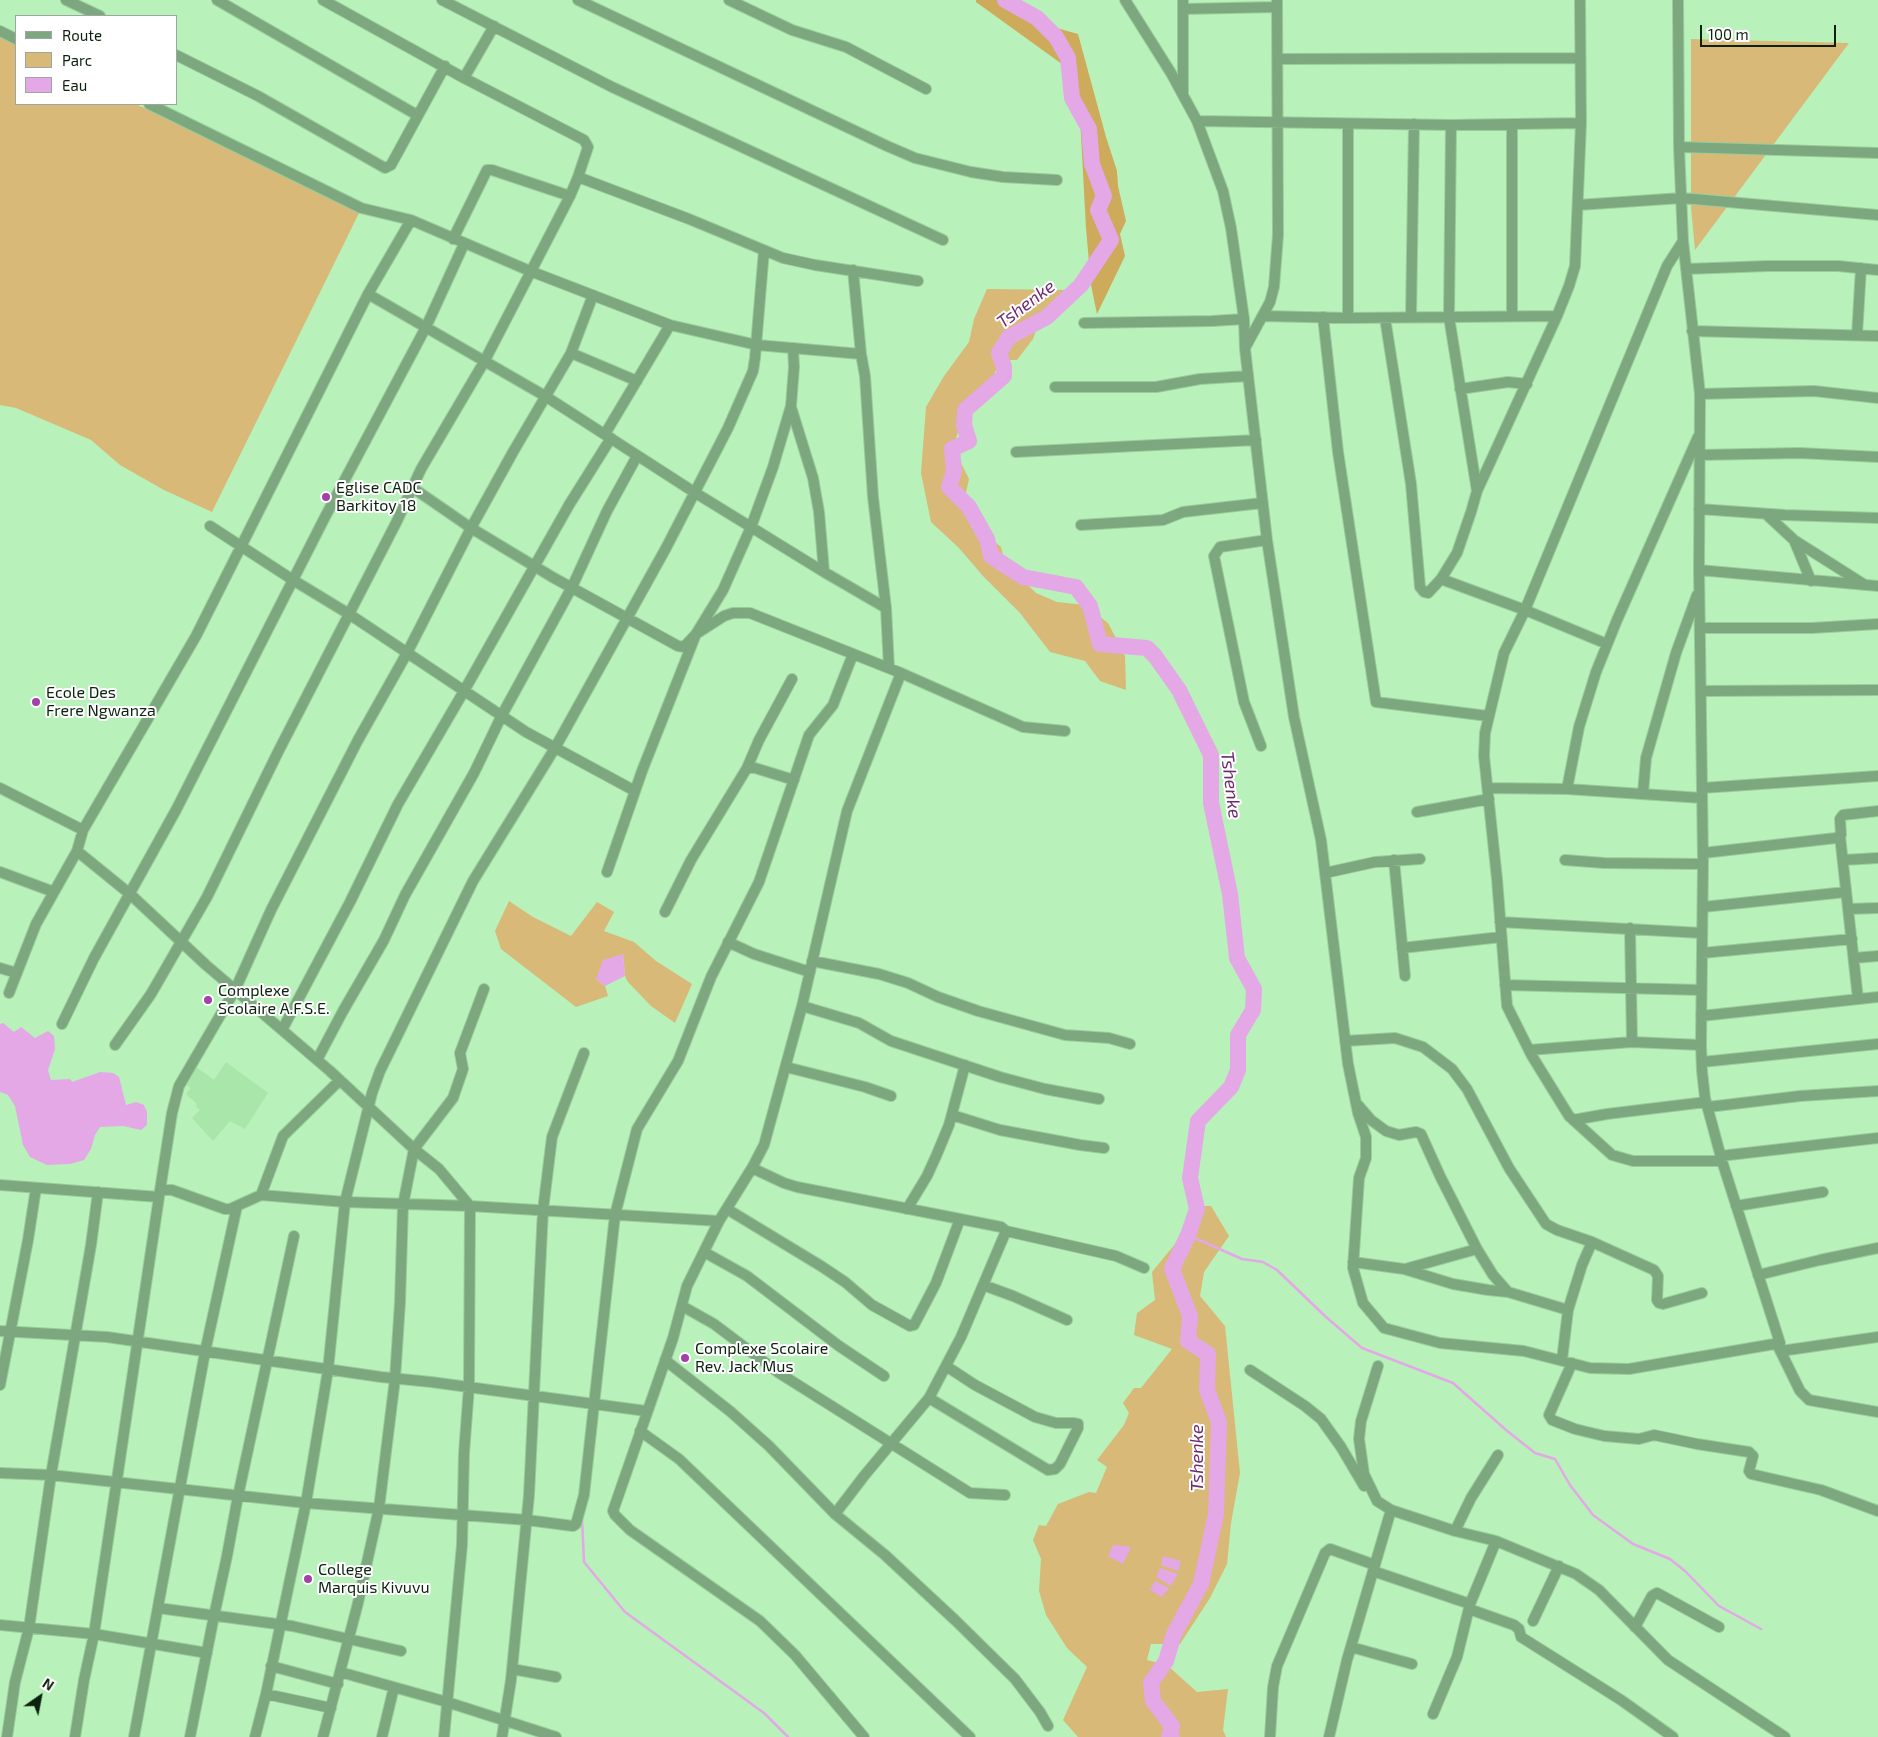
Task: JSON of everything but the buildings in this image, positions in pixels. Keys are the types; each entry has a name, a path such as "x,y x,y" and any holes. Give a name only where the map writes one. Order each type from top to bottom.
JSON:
{"street":[{"path":"66,0 98,15"},
{"path":"216,0 417,116"},
{"path":"442,0 612,87 942,240"},
{"path":"578,0 915,158 970,172 1003,177 1057,180"},
{"path":"1125,0 1183,93 1197,121 1223,191 1231,228 1244,319 1245,349 1267,540 1294,717 1321,840 1344,1041 1356,1103 1366,1137 1366,1158 1359,1178 1352,1268 1363,1303 1384,1328 1440,1343 1524,1351 1590,1368 1629,1369 1878,1336"},
{"path":"1385,318 1411,484 1420,587 1424,592 1428,593 1441,578 1457,553 1468,524 1477,491 1557,316 1575,266 1581,123 1580,0"},
{"path":"1678,0 1679,147 1683,241 1700,394 1699,570 1703,853 1701,1045 1707,1104 1721,1159 1780,1343 1779,1348 1800,1391 1809,1400 1878,1412"},
{"path":"115,1045 151,994 208,897 421,469 484,362 570,196 588,146 584,140 464,78 330,1"},
{"path":"734,1 752,12 792,30 846,46 926,89"},
{"path":"1183,93 1183,5 1277,4 1278,235 1274,287 1270,302 1245,349"},
{"path":"464,78 494,26"},
{"path":"0,31 15,38"},
{"path":"178,56 258,96 385,168 391,165 446,66"},
{"path":"1278,59 1580,58"},
{"path":"151,105 361,208 411,220 530,271 670,325 757,345 861,354"},
{"path":"1197,121 1451,125 1581,123"},
{"path":"1348,124 1348,318"},
{"path":"1411,317 1414,124"},
{"path":"1512,124 1512,315"},
{"path":"1451,125 1449,317 1477,491"},
{"path":"1679,147 1878,153"},
{"path":"453,239 487,170 570,196"},
{"path":"578,177 689,219 784,258 918,281"},
{"path":"1578,205 1682,198 1878,215"},
{"path":"10,993 36,924 76,851 83,830 196,636 368,294 411,220"},
{"path":"1683,241 1667,266 1525,610 1504,653 1488,716 1484,756 1507,1006 1529,1050 1569,1116 1612,1155 1633,1160 1721,1159 1878,1138"},
{"path":"62,1024 90,965 176,810 293,580 426,327 464,244"},
{"path":"255,1737 266,1694 306,1503 328,1370 345,1202 369,1106 380,1071 473,881 554,748 666,548 743,396 752,371 757,345 764,250"},
{"path":"1686,268 1768,266 1878,270"},
{"path":"1857,335 1862,268"},
{"path":"853,270 865,376 873,497 886,608 889,668"},
{"path":"368,294 545,396 694,492 886,608"},
{"path":"75,1737 94,1634 172,1113 179,1086 235,990 271,910 358,740 407,653 471,528 570,353 592,296"},
{"path":"1263,316 1348,318 1557,316"},
{"path":"1323,317 1338,452 1376,702 1488,716"},
{"path":"1084,323 1244,319"},
{"path":"282,1030 350,902 398,804 535,566 670,325"},
{"path":"1692,331 1878,336"},
{"path":"413,488 471,528 626,618 681,646 687,644 718,601 751,527 773,467 791,406 794,367 793,348"},
{"path":"570,353 638,381"},
{"path":"1055,387 1156,387 1200,380 1248,376"},
{"path":"1460,389 1508,382 1527,384"},
{"path":"1700,394 1814,391 1878,398"},
{"path":"791,406 813,478 820,512 824,572"},
{"path":"1567,789 1579,727 1596,672 1700,432"},
{"path":"1016,452 1256,440"},
{"path":"1699,455 1800,453 1878,457"},
{"path":"317,1060 343,1010 384,940 405,895 474,773 502,715 572,587 607,511 637,456"},
{"path":"1081,525 1163,520 1183,512 1262,503"},
{"path":"1699,509 1766,514 1878,518"},
{"path":"1766,514 1794,540 1865,585"},
{"path":"210,526 348,614 526,732 635,791"},
{"path":"1261,746 1244,702 1214,556 1217,549 1224,546 1267,540"},
{"path":"1794,540 1811,581"},
{"path":"1699,570 1878,586"},
{"path":"1441,578 1607,644"},
{"path":"1643,793 1646,758 1676,653 1700,589"},
{"path":"607,872 635,791 696,634 724,616 750,612 901,673 1023,726 1065,731"},
{"path":"1700,628 1812,628 1878,624"},
{"path":"0,1473 51,1475 306,1503 527,1520 573,1526 576,1524 584,1495 616,1215 637,1129 678,1061 711,977 759,882 809,735 833,705 853,654"},
{"path":"864,1737 795,1654 760,1621 630,1530 613,1513 646,1411 665,1360 687,1286 719,1221 764,1145 802,1006 847,811 901,673"},
{"path":"665,912 691,860 747,768 759,740 792,679"},
{"path":"1701,691 1878,690"},
{"path":"747,768 755,768 794,780"},
{"path":"1488,788 1702,793 1878,776"},
{"path":"0,788 83,830"},
{"path":"1418,812 1489,799"},
{"path":"1858,998 1840,836 1840,819 1842,815 1878,811"},
{"path":"1703,853 1840,836"},
{"path":"76,851 130,894 235,990 340,1080 414,1149 439,1169 470,1206 469,1388 464,1453 460,1584 446,1702 444,1737"},
{"path":"1843,860 1878,858"},
{"path":"1325,873 1375,862 1420,859"},
{"path":"1394,860 1405,976"},
{"path":"1565,860 1604,863 1702,864"},
{"path":"0,872 54,892"},
{"path":"1702,907 1846,892"},
{"path":"1848,909 1878,908"},
{"path":"1500,922 1702,933"},
{"path":"1630,928 1632,1042"},
{"path":"1402,948 1501,937"},
{"path":"1702,953 1852,939"},
{"path":"728,942 754,954 810,972"},
{"path":"1854,958 1878,956"},
{"path":"812,961 879,974 908,983 938,997 978,1011 1065,1035 1109,1038 1130,1044"},
{"path":"0,968 17,973"},
{"path":"1505,985 1702,990"},
{"path":"323,1737 338,1684 379,1508 395,1379 403,1205 414,1149 453,1098 464,1070 460,1053 484,989"},
{"path":"1701,1016 1878,997"},
{"path":"802,1006 859,1023 891,1041 965,1065 1044,1089 1099,1099"},
{"path":"1344,1041 1395,1038 1423,1047 1452,1069 1468,1089 1509,1168 1546,1224 1654,1270 1658,1276 1657,1300 1659,1303 1663,1304 1702,1293"},
{"path":"1529,1050 1632,1042 1701,1045"},
{"path":"1702,1062 1878,1044"},
{"path":"502,1737 512,1669 527,1520 535,1395 543,1210 552,1137 584,1052"},
{"path":"907,1209 927,1176 952,1115 965,1065"},
{"path":"786,1067 865,1087 891,1096"},
{"path":"261,1195 279,1141 340,1080"},
{"path":"1573,1120 1626,1111 1878,1091"},
{"path":"1356,1103 1371,1120 1386,1132 1399,1135 1416,1132 1421,1134 1477,1249 1492,1275 1508,1292"},
{"path":"952,1115 1000,1130 1104,1148"},
{"path":"752,1168 784,1183 798,1187 1002,1227 1006,1231 1116,1256 1144,1268"},
{"path":"0,1185 98,1192 160,1193 172,1190 226,1209 261,1195 345,1202 470,1206 719,1221"},
{"path":"0,1385 36,1188"},
{"path":"7,1737 15,1682 29,1628 51,1475 91,1245 98,1192"},
{"path":"1736,1206 1823,1192"},
{"path":"134,1737 205,1352 236,1206"},
{"path":"727,1209 822,1266 845,1282 872,1305 910,1326 914,1325 936,1283 960,1220"},
{"path":"835,1514 929,1398 961,1337 1006,1231"},
{"path":"190,1737 266,1361 294,1236"},
{"path":"1592,1242 1582,1265 1568,1310 1567,1362 1549,1415 1552,1420 1604,1436 1638,1439 1654,1435 1749,1452 1753,1456 1749,1471 1751,1474 1821,1490 1878,1511"},
{"path":"1758,1275 1878,1248"},
{"path":"1404,1270 1477,1249"},
{"path":"704,1252 747,1276 839,1346 884,1376"},
{"path":"1353,1262 1404,1270 1453,1284 1508,1292 1568,1310"},
{"path":"983,1285 1067,1320"},
{"path":"682,1306 714,1324 779,1373 970,1493 1006,1495"},
{"path":"0,1331 108,1337 328,1370 535,1395 646,1411"},
{"path":"665,1360 750,1429 835,1514 885,1555 941,1607 1015,1679 1048,1726"},
{"path":"929,1398 1048,1470 1055,1470 1058,1467 1078,1428 1078,1424 1056,1423 1034,1418 946,1366"},
{"path":"1378,1366 1361,1421 1359,1439 1364,1474 1378,1501"},
{"path":"1250,1370 1305,1406 1321,1419 1341,1447 1365,1488 1378,1501 1391,1510 1455,1531 1496,1541 1576,1574 1600,1590 1668,1660 1784,1737"},
{"path":"640,1431 679,1459 970,1737"},
{"path":"1455,1531 1471,1498 1498,1455"},
{"path":"1329,1737 1351,1647 1391,1510"},
{"path":"1433,1714 1457,1657 1470,1606 1496,1541"},
{"path":"1270,1737 1273,1687 1277,1666 1325,1553 1330,1549 1517,1627 1521,1637 1621,1700 1673,1737"},
{"path":"1533,1622 1559,1566"},
{"path":"1635,1627 1652,1596 1657,1593 1719,1627"},
{"path":"158,1608 281,1625 401,1651"},
{"path":"0,1626 94,1634 208,1652"},
{"path":"1351,1647 1412,1664"},
{"path":"271,1666 338,1684"},
{"path":"512,1669 556,1677"},
{"path":"340,1672 446,1702 556,1737"},
{"path":"382,1737 394,1688"},
{"path":"266,1694 331,1708"}],"shaded area":[{"path":"976,0 1017,0 1053,27 1078,34 1117,171 1118,186 1126,221 1120,234 1125,256 1097,314 1091,285 1086,228 1079,99 1066,67 976,2"},
{"path":"226,1062 268,1093 245,1129 230,1121 213,1141 192,1118 200,1110 196,1107 197,1104 186,1094 191,1088 182,1082 192,1064 214,1080"}],"green space":[{"path":"0,37 15,44 15,105 138,105 359,213 212,512 164,490 120,465 91,440 16,408 0,405"},
{"path":"1691,39 1849,43 1695,250 1691,207"},
{"path":"987,289 1072,290 1069,303 1042,313 1033,339 1017,360 1000,360 988,390 970,400 956,438 959,459 969,479 964,501 984,533 1001,547 1005,563 1036,593 1057,602 1085,605 1108,623 1125,656 1126,690 1100,681 1085,661 1050,652 1020,613 983,576 959,548 931,522 921,473 926,407 944,376 969,342 974,319"},
{"path":"509,901 533,917 571,936 597,902 614,912 604,931 634,942 656,961 692,984 675,1023 651,1006 628,982 625,976 623,954 596,979 605,986 608,996 576,1007 501,949 495,931"},
{"path":"1190,1206 1211,1206 1229,1236 1204,1272 1200,1296 1225,1326 1240,1473 1231,1523 1227,1564 1210,1598 1180,1644 1151,1644 1147,1660 1167,1665 1197,1692 1228,1689 1223,1730 1226,1737 1078,1737 1063,1720 1087,1667 1067,1648 1046,1615 1039,1591 1041,1559 1033,1540 1039,1525 1046,1526 1058,1504 1089,1492 1096,1493 1107,1467 1097,1460 1124,1425 1129,1413 1123,1403 1134,1388 1141,1388 1172,1349 1134,1335 1137,1313 1155,1300 1152,1272 1180,1238"}],"water":[{"path":"623,954 625,976 605,986 596,979 603,960"},
{"path":"3,1023 14,1032 21,1027 35,1038 48,1031 54,1036 55,1049 48,1070 51,1080 70,1079 72,1082 100,1072 113,1073 119,1077 126,1105 136,1102 144,1105 147,1112 147,1125 141,1130 123,1126 100,1127 84,1160 70,1164 47,1165 30,1157 23,1145 15,1106 8,1095 0,1092 0,1024"},
{"path":"1113,1545 1131,1547 1123,1564 1108,1556"},
{"path":"1163,1556 1181,1561 1178,1571 1161,1565"},
{"path":"1160,1568 1178,1574 1171,1586 1156,1577"},
{"path":"1155,1581 1169,1588 1162,1597 1150,1590"}],"waterway":[{"name":"Tshenke","path":"1005,0 1037,18 1056,37 1068,58 1072,98 1089,129 1092,164 1104,196 1098,210 1111,240 1081,285 1047,317 1009,337 999,353 1004,367 1004,376 965,410 964,425 969,441 952,449 954,471 949,487 969,507 987,539 991,556 1023,577 1076,587 1090,606 1100,644 1147,648 1155,656 1179,690 1211,755 1211,803 1230,894 1237,958 1254,989 1253,1010 1238,1035 1238,1070 1231,1087 1198,1121 1190,1178 1197,1209 1188,1235 1172,1269 1190,1316 1188,1341 1208,1354 1207,1390 1219,1422 1216,1514 1201,1584 1174,1634 1166,1661 1151,1683 1153,1701 1172,1726 1169,1737"},
{"path":"1188,1235 1242,1259 1263,1262 1277,1270 1362,1348 1453,1383 1535,1453 1555,1459 1570,1485 1593,1515 1633,1544 1670,1559 1685,1571 1719,1606 1761,1629"},
{"path":"582,1519 584,1562 625,1612 764,1713 788,1737"},
{"path":"1172,1726 1179,1737"}],"place":[{"name":"Eglise CADC Barkitoy 18","path":"326,497"},
{"name":"Ecole Des Frere Ngwanza","path":"36,702"},
{"name":"Complexe Scolaire A.F.S.E.","path":"208,1000"},
{"name":"Complexe Scolaire Rev. Jack Mus","path":"685,1358"},
{"name":"College Marquis Kivuvu","path":"308,1579"}]}
